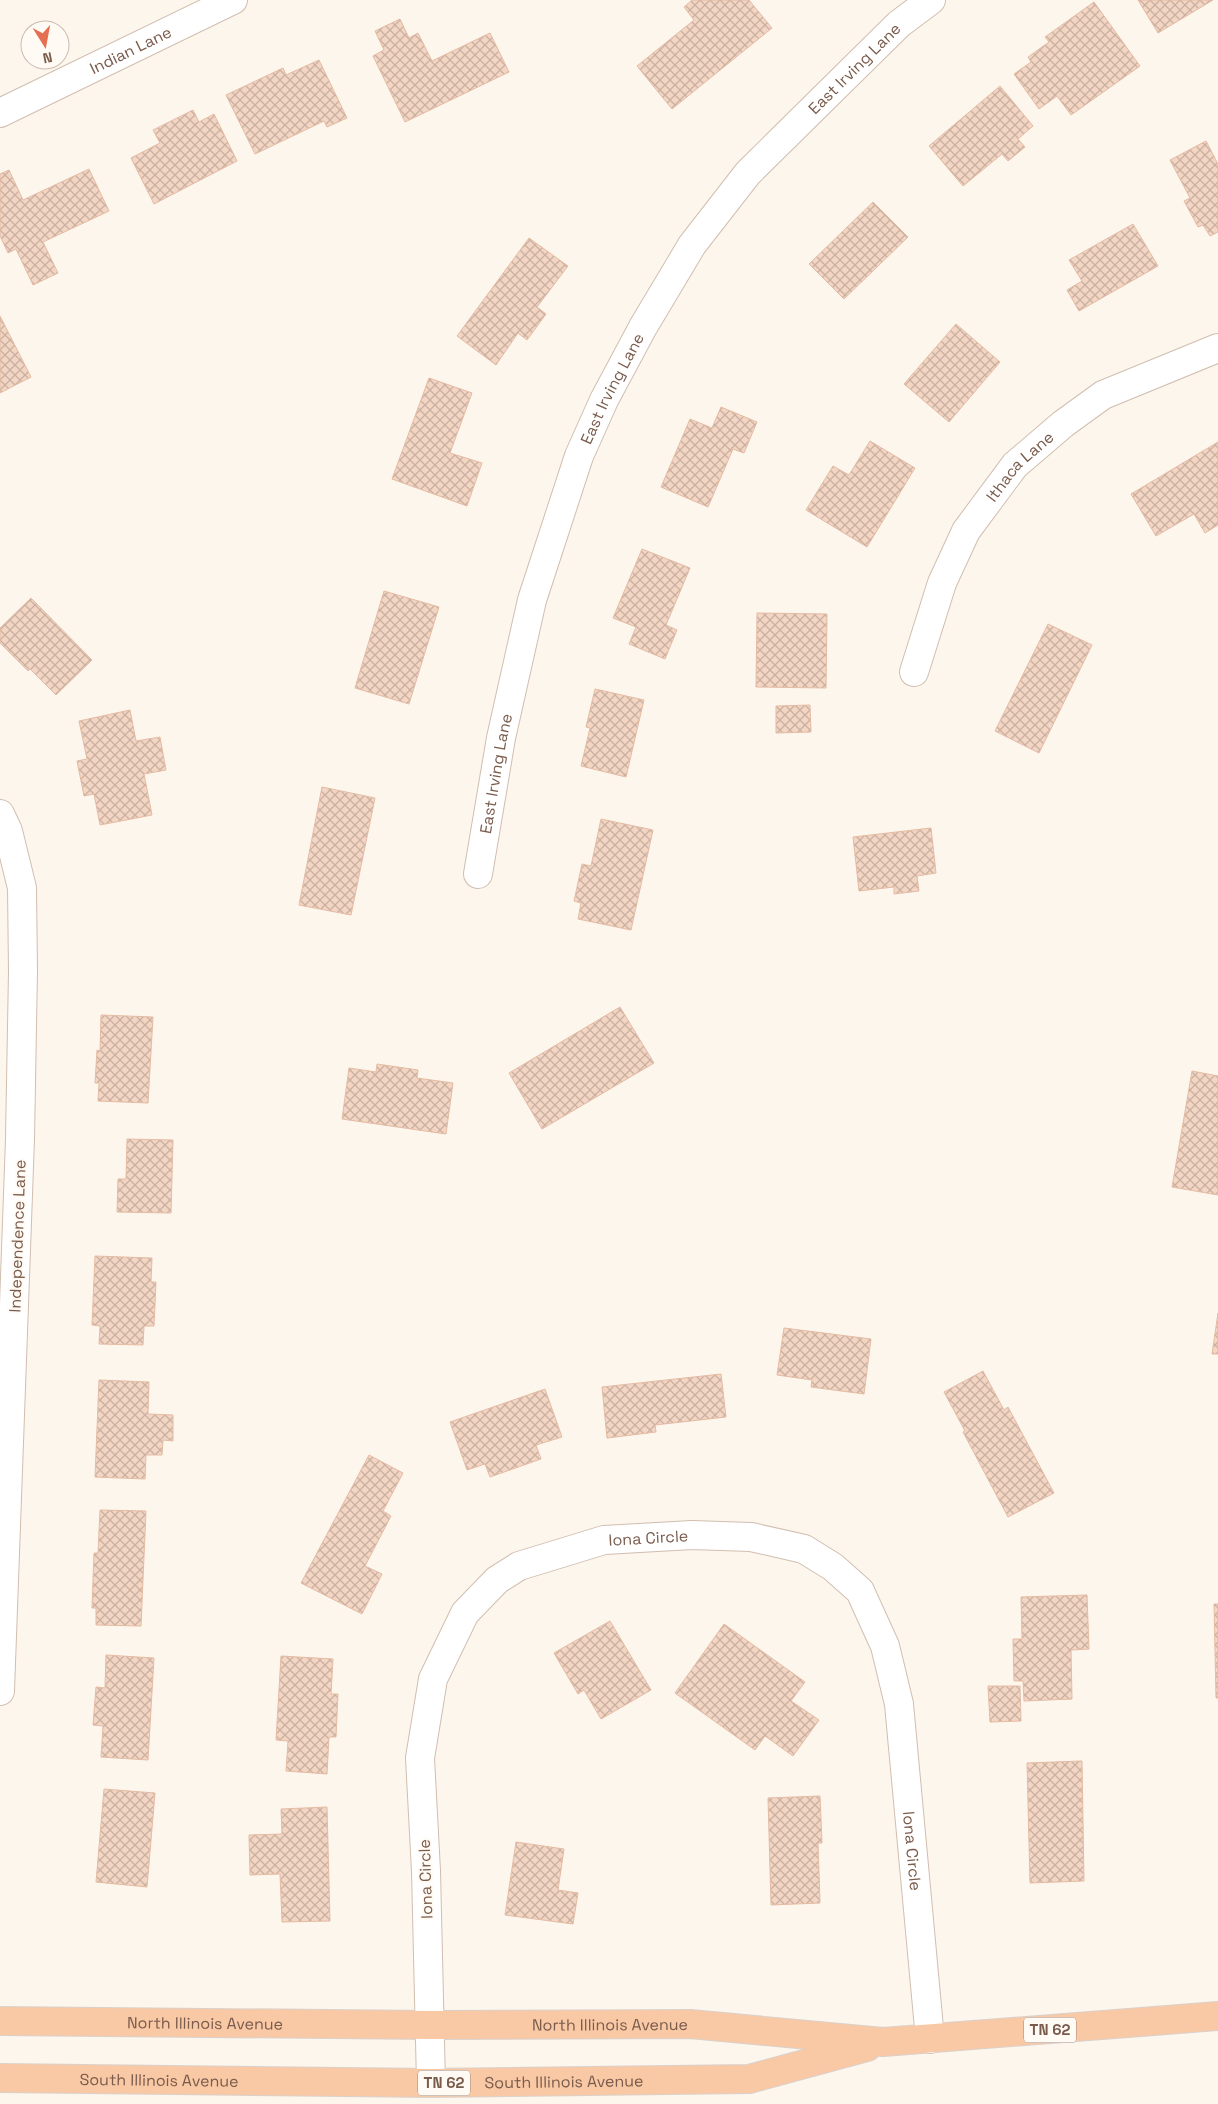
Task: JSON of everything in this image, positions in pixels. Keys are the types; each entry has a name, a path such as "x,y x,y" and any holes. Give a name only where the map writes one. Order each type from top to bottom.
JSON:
{"highway":[{"name":"North Illinois Avenue","path":"0,2021 429,2025 690,2024 883,2042 1218,2016"},
{"name":"South Illinois Avenue","path":"0,2078 431,2083 749,2079 883,2042"}],"street":[{"name":"Indian Lane","path":"0,112 233,0"},
{"name":"East Irving Lane","path":"478,874 501,738 532,600 579,456 604,400 643,326 692,245 748,173 899,24 931,0"},
{"name":"Ithaca Lane","path":"914,672 942,583 966,531 1015,466 1063,424 1103,395 1218,348"},
{"name":"Independence Lane","path":"0,814 8,831 22,888 23,970 20,1149 5,1448 0,1691"},
{"name":"Iona Circle","path":"431,2083 426,1871 420,1758 433,1679 465,1613 496,1580 519,1566 604,1540 692,1535 751,1537 804,1549 833,1567 860,1591 885,1646 899,1704 930,2039"}],"building":[{"path":"692,0 749,0 772,28 672,109 637,66 694,20 684,7"},
{"path":"1138,0 1213,0 1158,33"},
{"path":"1094,2 1140,66 1071,115 1057,96 1039,109 1014,74 1031,62 1028,57 1049,42 1045,37"},
{"path":"400,19 409,38 418,33 432,61 490,33 509,72 405,122 373,56 384,50 375,31"},
{"path":"319,60 347,118 327,127 324,121 255,154 226,95 283,68 286,75"},
{"path":"1000,86 1033,126 1018,139 1025,147 1008,161 1002,154 963,186 929,146"},
{"path":"193,110 199,122 214,114 237,161 154,204 131,158 160,143 153,130"},
{"path":"1206,141 1218,164 1218,232 1210,236 1203,225 1198,227 1184,201 1190,198 1170,160"},
{"path":"89,169 109,211 43,242 58,273 33,285 16,249 8,253 0,236 0,174 9,170 23,200"},
{"path":"873,202 908,237 844,299 809,264"},
{"path":"1133,224 1158,266 1079,311 1067,290 1082,281 1069,260"},
{"path":"529,238 568,266 537,307 546,314 527,340 518,333 496,365 457,336"},
{"path":"0,316 31,377 0,393"},
{"path":"956,324 1000,362 949,422 904,384"},
{"path":"429,378 472,393 450,453 482,463 467,506 392,479"},
{"path":"721,407 757,422 744,453 733,449 708,507 661,487 690,419 712,428"},
{"path":"870,441 915,468 867,547 806,510 833,466 849,475"},
{"path":"1218,442 1218,525 1205,533 1194,514 1156,536 1131,494"},
{"path":"642,549 690,568 666,625 677,630 665,659 629,644 636,627 613,618"},
{"path":"384,591 439,607 409,704 355,688"},
{"path":"31,598 92,660 56,695 0,643 0,628"},
{"path":"757,613 827,614 826,688 756,687"},
{"path":"1048,624 1092,645 1039,753 995,731"},
{"path":"595,689 644,700 626,777 581,766 590,728 586,727"},
{"path":"810,705 811,732 776,733 776,706"},
{"path":"130,710 136,741 160,737 166,770 144,774 152,815 100,825 94,794 84,796 77,761 87,759 79,721"},
{"path":"322,787 375,798 351,915 299,905"},
{"path":"601,819 653,830 631,930 578,919 581,903 574,901 582,864 591,866"},
{"path":"931,828 936,873 917,876 919,891 894,894 894,887 859,891 853,837"},
{"path":"620,1007 654,1063 542,1129 509,1073"},
{"path":"101,1015 153,1017 148,1103 98,1101 99,1083 95,1083 97,1050 100,1051"},
{"path":"377,1064 418,1070 417,1078 453,1083 446,1134 342,1119 349,1068 376,1072"},
{"path":"1192,1071 1218,1076 1218,1195 1172,1187"},
{"path":"127,1139 173,1140 171,1213 117,1212 118,1179 126,1179"},
{"path":"95,1256 152,1258 151,1282 156,1282 154,1326 144,1326 143,1345 99,1344 100,1326 92,1325"},
{"path":"1218,1313 1218,1354 1212,1354"},
{"path":"784,1328 871,1339 864,1394 811,1387 812,1380 777,1375"},
{"path":"983,1371 1004,1410 1008,1407 1054,1493 1008,1517 944,1392"},
{"path":"721,1374 726,1417 655,1425 656,1432 607,1438 602,1387"},
{"path":"99,1380 149,1382 148,1414 173,1415 173,1441 163,1440 162,1455 146,1455 145,1479 95,1477"},
{"path":"545,1389 562,1437 536,1445 541,1459 490,1477 485,1464 467,1470 450,1422"},
{"path":"369,1455 403,1473 383,1511 391,1516 365,1566 382,1574 362,1614 301,1583"},
{"path":"100,1510 146,1511 141,1626 96,1625 96,1608 92,1608 94,1553 98,1553"},
{"path":"1087,1595 1089,1649 1071,1650 1072,1699 1024,1701 1023,1681 1014,1681 1013,1639 1022,1639 1021,1597"},
{"path":"1214,1604 1218,1604 1218,1698 1216,1698"},
{"path":"610,1621 651,1690 601,1719 584,1690 578,1694 554,1653"},
{"path":"724,1624 805,1682 791,1701 819,1720 793,1756 765,1736 755,1750 675,1693"},
{"path":"106,1655 154,1658 148,1760 101,1757 103,1726 93,1725 96,1687 105,1688"},
{"path":"281,1656 333,1659 331,1694 338,1694 336,1737 329,1737 327,1774 286,1771 288,1741 276,1740"},
{"path":"988,1686 1020,1686 1021,1721 990,1722"},
{"path":"1082,1761 1084,1881 1030,1883 1027,1763"},
{"path":"104,1789 155,1793 147,1887 96,1882"},
{"path":"820,1796 822,1843 818,1843 820,1903 771,1905 768,1798"},
{"path":"327,1807 330,1921 282,1922 280,1874 250,1875 249,1835 282,1834 281,1809"},
{"path":"516,1842 564,1849 558,1890 578,1893 573,1924 505,1915"}]}
